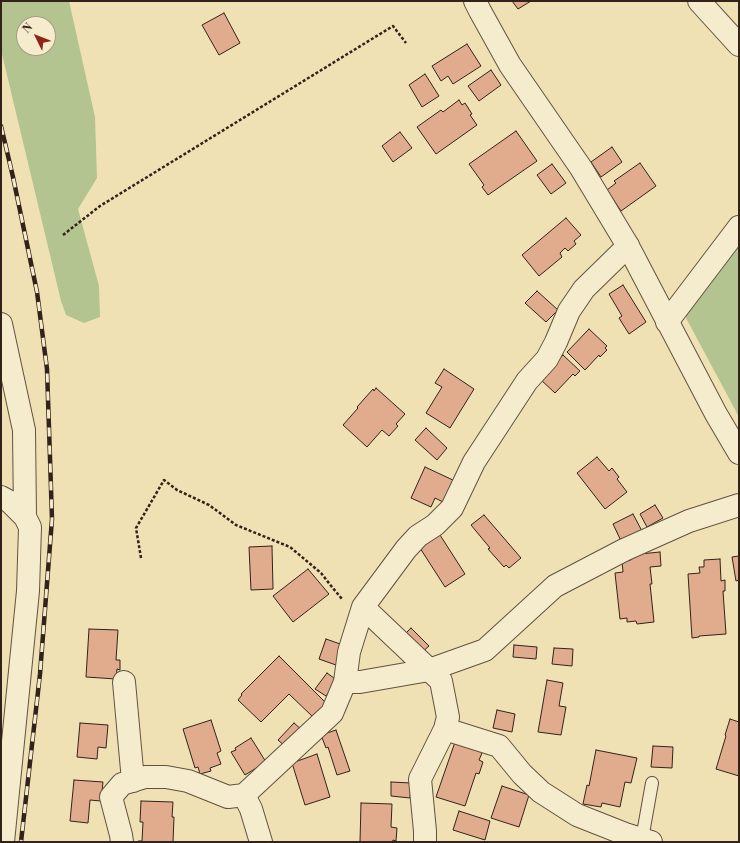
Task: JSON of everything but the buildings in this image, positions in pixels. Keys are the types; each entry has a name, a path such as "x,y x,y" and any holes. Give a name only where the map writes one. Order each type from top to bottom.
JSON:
{"street":[{"path":"476,1 510,65 581,168 628,246 716,414 739,453"},
{"path":"699,1 739,45"},
{"path":"667,322 739,227"},
{"path":"122,842 122,835 112,797 122,784 145,777 166,777 188,780 228,797 244,795 332,714 345,682 349,652 363,607 406,549 418,536 435,525 452,508 474,462 527,381 547,359 556,342 568,311 584,289 628,246"},
{"path":"1,324 24,430 25,517"},
{"path":"1,497 10,502 25,517 30,526 28,591 3,842"},
{"path":"345,682 360,682 429,670 485,650 555,586 624,550 689,521 739,505"},
{"path":"363,607 441,681 448,717 445,728 420,779 425,831 424,842"},
{"path":"124,682 133,781"},
{"path":"445,728 499,746 522,774 541,792 577,815 647,841"},
{"path":"244,795 251,809 261,842"}],"lane":[{"path":"647,841 652,783"}],"path":[{"path":"63,235 100,206 393,26 406,43"},
{"path":"141,558 136,528 164,480 177,490 209,505 236,525 290,547 321,572 352,610 363,607"}],"green space":[{"path":"1,1 69,1 95,117 97,178 78,209 99,286 100,317 84,323 66,315 61,301 1,50"},
{"path":"739,242 739,417 686,318 686,313"}],"railway":[{"path":"1,126 37,292 47,369 52,519 40,674 21,842"}]}
